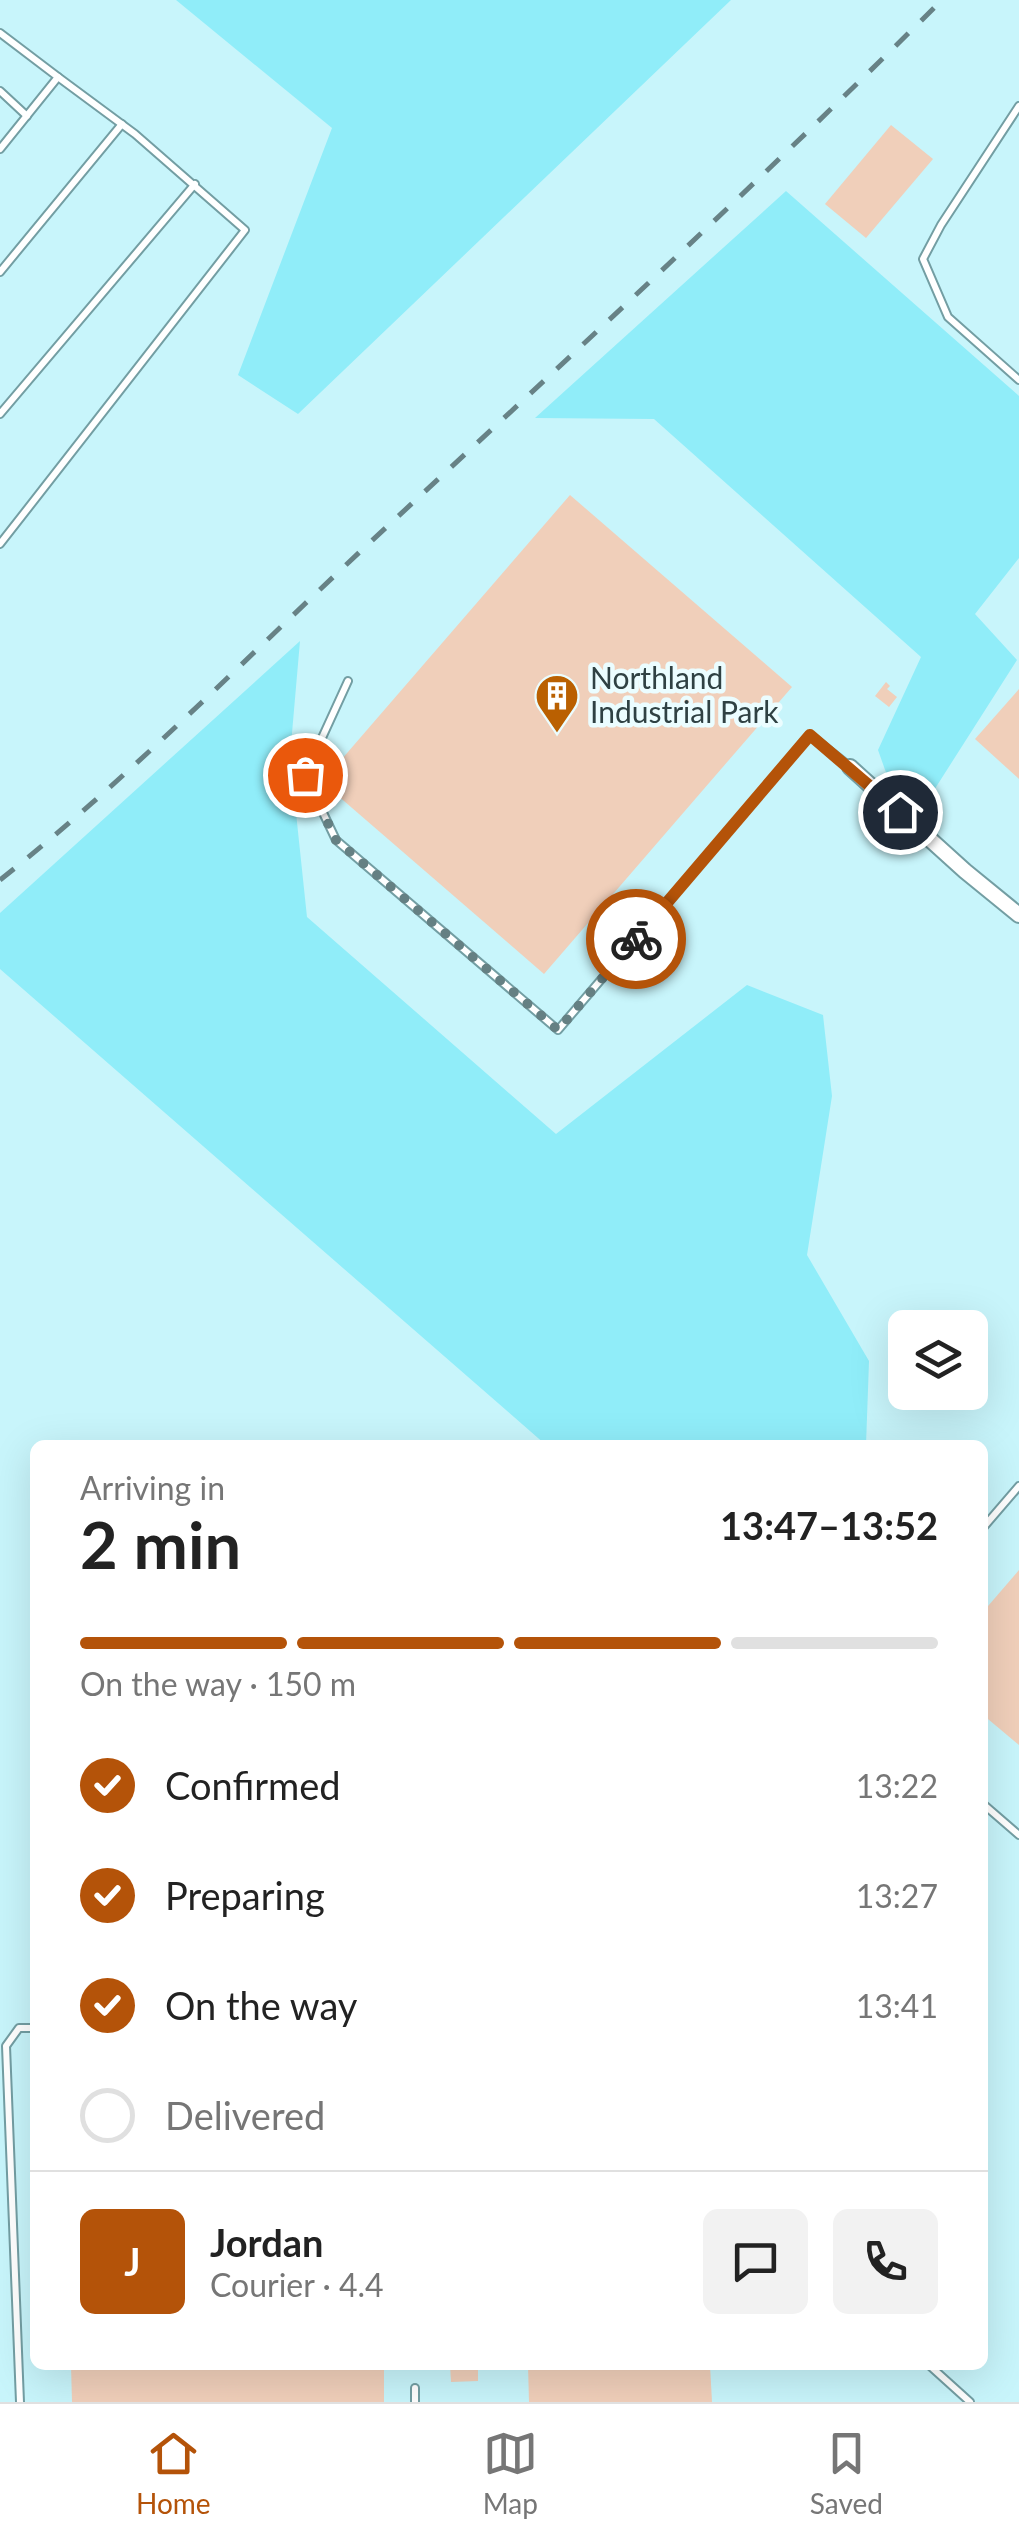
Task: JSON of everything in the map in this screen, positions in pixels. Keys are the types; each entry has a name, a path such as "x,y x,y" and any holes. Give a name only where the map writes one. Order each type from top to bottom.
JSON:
{"street":[{"path":"850,767 1019,914"}],"lane":[{"path":"0,33 122,124 245,230 0,544"},
{"path":"0,150 58,77"},
{"path":"0,91 27,116"},
{"path":"1019,106 940,225 923,259 948,317 1019,380"},
{"path":"0,272 122,124"},
{"path":"0,414 195,184"},
{"path":"348,681 305,775 336,840 558,1030 810,735 850,767"},
{"path":"988,1522 1019,1486"},
{"path":"988,1808 1019,1835"},
{"path":"20,2402 6,2046 19,2028 30,2028"},
{"path":"935,2370 970,2402"},
{"path":"415,2402 416,2388"}],"shaded area":[{"path":"176,0 731,0 298,414 238,375 332,128"},
{"path":"786,191 1019,396 1019,558 975,614 1017,660 922,809 900,812 878,750 921,657 654,419 535,418"},
{"path":"300,641 290,756 307,917 556,1134 747,985 823,1015 832,1096 807,1255 869,1361 866,1440 540,1440 0,969 0,913"}],"building":[{"path":"891,125 933,159 866,238 825,204"},
{"name":"Northland Industrial Park","path":"570,495 792,687 544,974 322,782"},
{"path":"886,682 890,686 887,689 897,697 889,707 875,696"},
{"path":"1019,689 1019,779 975,739"},
{"path":"1019,1570 1019,1745 988,1719 988,1606"},
{"path":"71,2370 384,2370 384,2402 72,2402"},
{"path":"450,2370 478,2370 478,2381 451,2382"},
{"path":"528,2370 710,2370 712,2402 529,2402"}],"railway":[{"path":"0,880 185,718 728,208 942,0"}],"way so far":[{"path":"305,775 336,840 558,1030 636,939"}],"place":[{"name":"Northland Industrial Park","path":"557,734"}],"route":[{"path":"636,939 810,735 900,812"}]}
